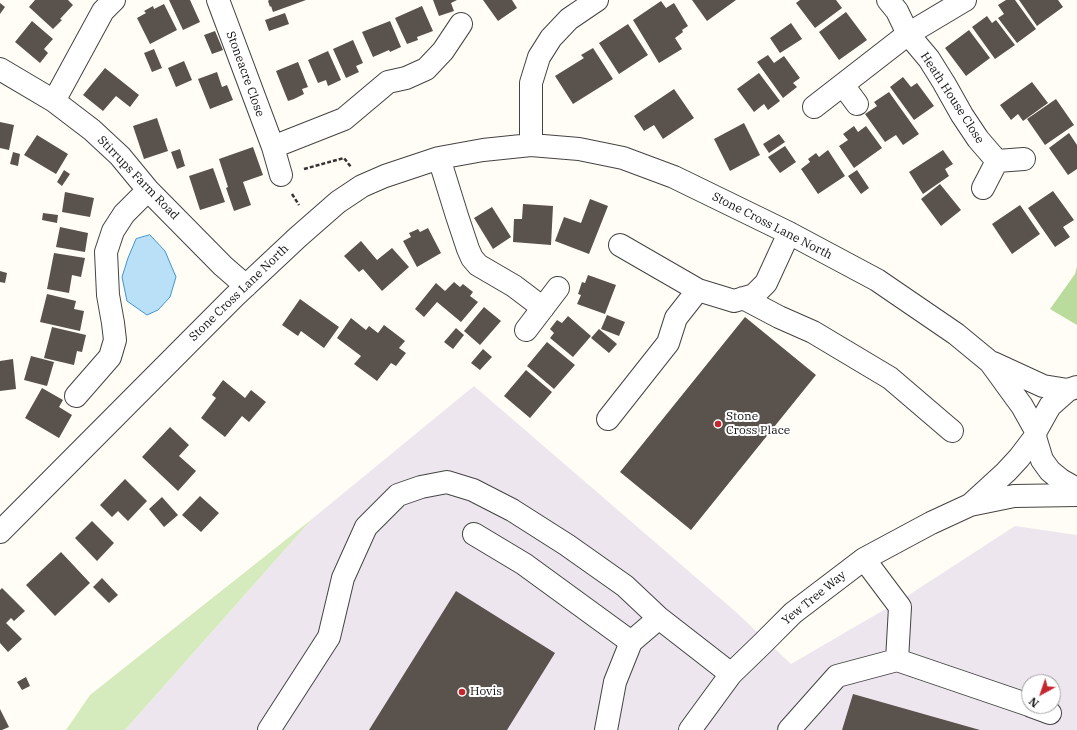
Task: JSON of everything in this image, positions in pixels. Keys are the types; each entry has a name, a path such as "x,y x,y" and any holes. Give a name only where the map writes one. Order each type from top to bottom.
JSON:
{"street":[{"path":"54,101 103,11 114,0"},
{"name":"Stoneacre Close","path":"218,0 273,147 281,175"},
{"path":"531,145 531,83 539,57 551,38 569,18 597,0"},
{"name":"Heath House Close","path":"888,0 897,11 908,34 929,59 978,139 997,161"},
{"path":"814,107 908,34 965,0"},
{"path":"273,147 312,133 344,119 388,82 406,78 426,69 443,51 461,24"},
{"name":"Stirrups Farm Road","path":"0,69 54,101 92,130 120,156 148,190 222,266 246,286"},
{"path":"843,85 857,104"},
{"name":"Stone Cross Lane North","path":"0,532 234,297 311,225 338,202 362,186 385,176 439,158 483,150 531,145 579,149 623,158 674,177 789,233 877,280 956,334 990,362 1022,406 1035,434 1042,460 1050,471 1061,480 1077,489"},
{"path":"439,158 459,223 472,258 478,266 519,290 543,308"},
{"path":"983,188 997,161 1024,159"},
{"path":"76,396 110,357 116,340 108,295 106,252 113,231 124,214 148,190"},
{"path":"620,245 698,290 734,301 754,295 766,283 789,233"},
{"path":"526,330 558,288"},
{"path":"608,419 668,343 676,318 698,290"},
{"path":"743,298 778,317 813,332 890,378 952,432"},
{"name":"Stone Cross Lane North","path":"990,362 1043,386 1073,388"},
{"name":"Yew Tree Way","path":"970,505 1019,458 1035,434 1050,406 1073,388"},
{"path":"269,730 329,637 343,578 366,527 398,495 421,487 447,482 473,490 512,510 567,545 625,586 659,618 731,674"},
{"name":"Yew Tree Way","path":"690,730 731,674 793,613 864,559 931,523 970,505 1014,496 1077,495"},
{"path":"474,534 524,564 631,642"},
{"path":"864,559 900,607 897,660"},
{"path":"606,730 614,682 631,642 659,618"},
{"path":"789,730 837,676 897,660 1021,703"}],"path":[{"path":"311,225 281,175 344,158 362,186"}],"shaded area":[{"path":"474,386 736,612 791,664 901,600 1015,526 1077,535 1077,730 125,730 312,519"}],"green space":[{"path":"1077,266 1077,325 1050,309 1075,274"},
{"path":"312,519 125,730 66,730 90,695"}],"water":[{"path":"150,235 165,251 176,277 170,297 158,310 147,315 127,301 122,277 136,239"}],"building":[{"path":"35,0 68,0 73,5 53,29 29,7"},
{"path":"169,0 190,0 200,22 183,30"},
{"path":"268,0 306,0 273,12"},
{"path":"433,0 457,0 451,3 454,11 439,16"},
{"path":"483,0 512,0 517,8 498,21"},
{"path":"692,0 736,0 707,21"},
{"path":"800,0 836,0 842,8 815,28 796,3"},
{"path":"1006,0 1015,0 1036,29 1017,43 998,18 1004,14 998,5"},
{"path":"1019,0 1058,0 1063,7 1037,26"},
{"path":"661,1 666,8 674,3 688,26 675,38 682,49 659,63 633,20"},
{"path":"0,3 5,7 0,14"},
{"path":"164,4 177,30 150,44 137,18 146,13 144,11 153,6 154,9"},
{"path":"422,6 433,31 417,37 418,40 407,44 395,18"},
{"path":"846,12 867,40 839,60 819,32"},
{"path":"285,13 289,24 269,31 265,20"},
{"path":"987,16 992,23 996,20 1015,45 995,59 972,27"},
{"path":"32,21 53,39 44,49 48,53 40,63 15,42"},
{"path":"390,21 401,47 390,52 389,50 373,57 362,32"},
{"path":"791,23 802,39 780,53 770,38"},
{"path":"628,24 648,55 619,74 599,43"},
{"path":"969,30 990,58 966,76 945,48"},
{"path":"215,31 223,50 212,54 204,35"},
{"path":"353,40 363,63 356,66 359,72 346,78 333,49"},
{"path":"593,48 613,79 573,104 555,76 584,58 581,55"},
{"path":"154,49 162,68 152,72 144,53"},
{"path":"328,51 341,80 328,86 326,80 318,83 308,60"},
{"path":"768,55 774,63 784,56 800,78 793,83 797,87 783,98 757,62"},
{"path":"184,61 192,80 176,87 168,68"},
{"path":"298,62 308,87 302,89 304,94 288,101 276,71"},
{"path":"105,68 139,95 130,107 116,96 103,111 83,95"},
{"path":"217,72 222,87 227,85 233,100 210,109 198,79"},
{"path":"759,73 780,101 768,110 764,104 754,112 737,89"},
{"path":"903,77 911,87 917,83 934,106 914,120 890,87"},
{"path":"1032,82 1048,103 1023,121 1018,114 1011,120 1000,105"},
{"path":"674,89 694,118 663,139 654,125 644,131 634,116"},
{"path":"889,92 919,134 903,145 896,135 885,142 865,114 877,106 874,102"},
{"path":"1056,99 1074,125 1045,145 1027,119"},
{"path":"157,118 168,151 144,159 133,126"},
{"path":"0,122 14,125 9,150 0,148"},
{"path":"744,123 760,155 730,171 714,139"},
{"path":"854,126 858,132 866,126 882,148 854,168 839,146 848,140 843,134"},
{"path":"1069,133 1077,145 1077,169 1068,175 1049,148"},
{"path":"779,134 785,142 769,153 763,144"},
{"path":"37,135 68,154 56,174 24,155"},
{"path":"785,146 796,162 780,173 768,157"},
{"path":"253,147 263,175 243,182 251,205 234,211 226,188 228,187 219,159"},
{"path":"180,149 185,166 177,169 171,152"},
{"path":"828,150 845,176 818,194 801,169 810,162 808,159 816,153 819,157"},
{"path":"943,150 953,164 945,169 949,176 923,194 909,172"},
{"path":"13,152 20,154 18,166 10,164"},
{"path":"213,168 225,202 200,210 189,176"},
{"path":"64,170 70,174 62,186 57,182"},
{"path":"857,170 869,188 861,194 848,176"},
{"path":"940,184 961,210 941,226 921,199"},
{"path":"1053,191 1074,220 1063,227 1070,237 1055,247 1028,208"},
{"path":"65,192 94,198 90,217 62,212"},
{"path":"590,199 608,206 589,254 555,241 564,217 581,223"},
{"path":"523,204 553,206 551,245 513,242 514,219 522,219"},
{"path":"1020,205 1040,234 1012,254 992,224"},
{"path":"492,207 511,237 493,249 474,218"},
{"path":"43,213 58,215 57,223 42,220"},
{"path":"60,227 88,233 85,252 56,247"},
{"path":"428,228 441,253 417,267 403,241 411,237 409,233 418,229 420,232"},
{"path":"361,241 377,260 392,248 409,267 382,291 363,269 359,272 344,256"},
{"path":"54,253 85,258 81,277 72,275 69,293 47,289"},
{"path":"0,271 7,273 5,283 0,282"},
{"path":"588,275 616,285 605,314 577,304 581,295 578,294 582,282 585,283"},
{"path":"454,282 460,287 463,284 473,292 470,296 478,302 461,322 437,302 424,317 415,309 436,283 445,291"},
{"path":"47,294 76,301 74,309 84,311 80,331 40,322"},
{"path":"300,299 339,327 324,348 301,331 298,336 282,325"},
{"path":"484,307 501,321 480,345 464,331"},
{"path":"607,315 625,322 619,336 601,329"},
{"path":"568,316 591,336 573,357 550,338 554,333 550,329 557,320 562,323"},
{"name":"Stone Cross Place","path":"745,317 816,375 691,530 620,472"},
{"path":"351,318 366,330 369,326 378,333 384,325 405,341 399,348 406,353 396,366 391,363 377,381 354,364 361,356 337,338"},
{"path":"52,327 86,335 82,352 77,351 74,365 44,358"},
{"path":"456,328 464,335 453,349 444,342"},
{"path":"599,329 617,344 609,353 591,338"},
{"path":"547,342 575,365 554,389 527,366"},
{"path":"483,349 492,357 480,370 471,363"},
{"path":"31,356 54,362 47,386 24,380"},
{"path":"13,359 16,389 0,391 0,361"},
{"path":"526,370 552,392 530,418 504,396"},
{"path":"223,380 245,398 251,390 266,402 249,422 242,416 225,437 201,418 216,398 212,395"},
{"path":"42,388 63,400 59,407 72,415 59,438 25,418"},
{"path":"170,427 189,445 179,456 196,471 178,491 142,457"},
{"path":"125,479 147,501 128,521 118,511 112,517 100,505"},
{"path":"200,496 219,513 201,532 182,515"},
{"path":"162,497 178,515 164,527 149,509"},
{"path":"92,521 114,543 97,561 75,538"},
{"path":"61,552 90,583 55,616 26,585"},
{"path":"102,578 118,595 109,603 93,587"},
{"path":"2,588 25,611 14,621 11,618 6,623 22,639 8,652 0,643 0,590"},
{"name":"Hovis","path":"456,591 555,653 507,730 369,730"},
{"path":"26,677 30,686 22,690 17,682"},
{"path":"853,694 980,730 842,730"},
{"path":"0,709 9,727 2,730 0,730"}],"place":[{"name":"Stone Cross Place","path":"718,424"},
{"name":"Hovis","path":"462,692"}]}
